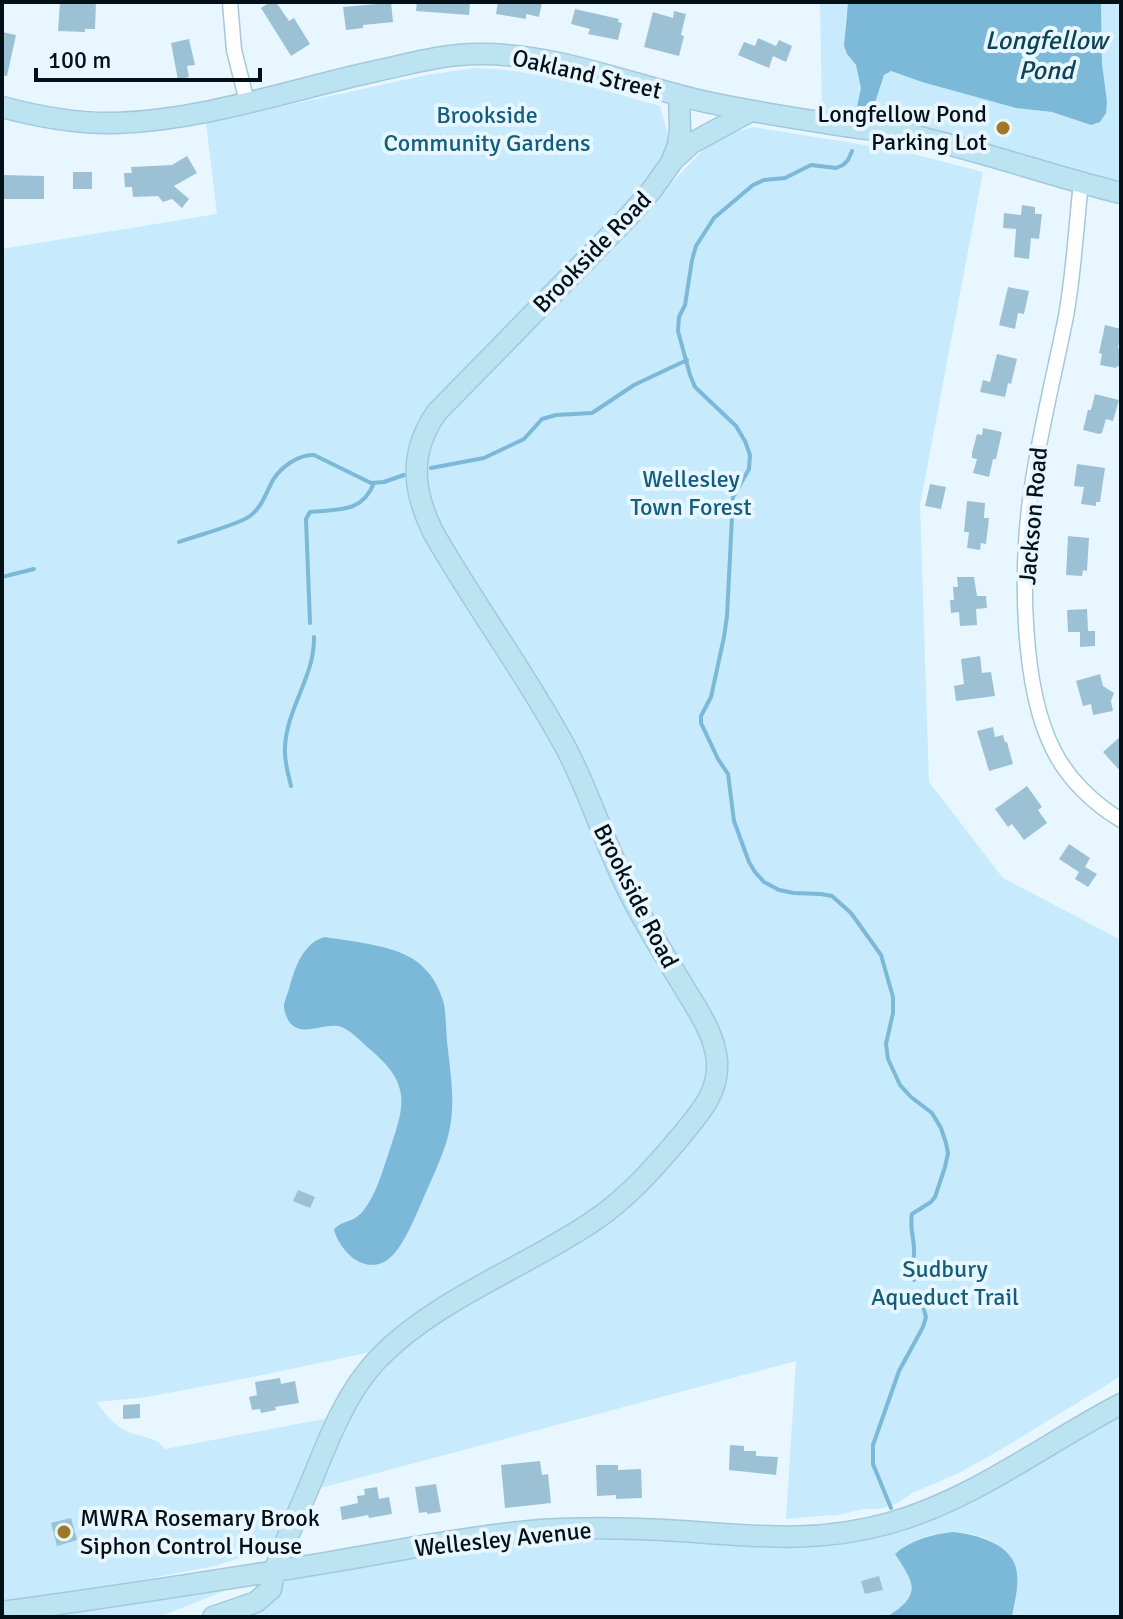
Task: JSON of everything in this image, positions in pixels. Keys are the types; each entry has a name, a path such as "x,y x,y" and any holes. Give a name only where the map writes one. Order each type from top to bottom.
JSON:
{"street":[{"path":"230,2 234,50 247,102"},
{"name":"Oakland Street","path":"2,107 49,118 114,123 177,116 454,56 480,54 533,58 751,111 912,135 1121,193"},
{"name":"Brookside Road","path":"671,163 679,137 679,95"},
{"name":"Brookside Road","path":"213,1617 236,1610 274,1571 335,1427 355,1390 392,1345 428,1318 577,1232 617,1204 651,1172 699,1114 716,1083 717,1060 707,1028 624,882 565,747 433,532 423,510 417,465 420,447 437,412 630,215 671,163 692,143 751,111"},
{"name":"Jackson Road","path":"1081,183 1066,315 1030,499 1025,567 1027,627 1030,666 1041,721 1056,755 1086,792 1121,820"},
{"name":"Wellesley Avenue","path":"2,1612 541,1530 613,1528 794,1538 857,1531 922,1513 983,1486 1121,1404"}],"green space":[{"path":"820,2 848,2 845,25 847,54 856,65 862,88 857,107 872,112 884,75 891,71 1016,108 1052,112 1091,125 1107,101 1102,64 1101,2 1121,2 1121,182 907,125 822,111"},
{"name":"Brookside Community Gardens","path":"474,68 545,76 660,106 667,131 668,146 664,158 631,199 429,406 413,439 407,470 412,503 424,537 557,752 615,886 698,1032 707,1061 704,1087 692,1108 643,1165 610,1197 572,1223 422,1310 371,1352 141,1398 96,1402 120,1427 157,1442 165,1449 329,1418 278,1534 266,1547 257,1553 214,1566 111,1586 2,1601 2,249 217,214 206,123 427,75"},
{"name":"Wellesley Town Forest","path":"753,127 902,151 983,172 920,505 929,782 1003,878 1121,940 1121,1376 995,1453 957,1474 912,1493 898,1503 834,1516 786,1519 796,1361 321,1488 358,1403 384,1368 408,1345 464,1306 583,1240 613,1219 653,1182 690,1141 722,1096 726,1061 711,1014 638,887 573,741 442,528 431,495 428,466 435,438 453,409 706,147 724,136"},
{"path":"1121,1402 1121,1617 1012,1617 1018,1574 1005,1554 989,1540 976,1535 947,1533 918,1540 895,1554 912,1589 906,1602 887,1617 222,1617 281,1577 511,1545 896,1523"},
{"path":"224,1591 159,1617 37,1617"}],"water":[{"name":"Longfellow Pond","path":"848,2 1101,2 1106,113 1100,122 1091,125 1052,112 1016,108 891,71 884,75 872,112 857,107 861,88 856,65 844,46"},
{"path":"325,937 390,949 414,960 433,979 444,1004 452,1098 447,1141 405,1237 390,1258 375,1265 353,1258 341,1245 334,1230 359,1215 375,1192 401,1111 399,1088 385,1064 348,1030 337,1026 297,1028 290,1023 284,1009 301,958 311,945"},
{"path":"953,1532 983,1538 1009,1555 1017,1573 1012,1617 887,1617 906,1602 912,1588 895,1554 922,1538"}],"building":[{"path":"60,2 96,2 95,29 85,29 85,32 58,31"},
{"path":"276,2 289,21 294,18 310,44 291,56 261,8"},
{"path":"391,2 393,22 346,30 343,7"},
{"path":"417,2 470,2 469,15 416,11"},
{"path":"498,2 542,2 539,17 526,14 526,19 496,14"},
{"path":"575,9 619,19 618,22 622,23 618,40 588,34 590,29 571,24"},
{"path":"674,11 686,14 679,56 644,47 653,12 673,18"},
{"path":"2,32 16,35 7,76 2,75"},
{"path":"758,38 776,46 779,40 792,46 786,62 773,56 769,68 738,55 744,42 755,46"},
{"path":"189,39 195,65 187,66 189,77 178,80 171,43"},
{"path":"187,156 197,173 174,186 189,199 182,208 172,199 163,202 158,196 133,197 132,187 125,187 124,173 132,173 131,167 172,165"},
{"path":"73,172 92,172 92,189 73,189"},
{"path":"2,175 44,176 44,199 2,199"},
{"path":"1022,205 1035,207 1035,214 1042,214 1039,239 1031,238 1029,259 1014,257 1016,229 1003,228 1004,213 1021,215"},
{"path":"1008,287 1029,291 1024,314 1018,313 1015,329 999,325"},
{"path":"1105,325 1121,329 1118,348 1121,349 1121,367 1100,365 1102,354 1099,353"},
{"path":"997,354 1017,359 1005,397 980,392 983,380 990,382"},
{"path":"1095,394 1119,400 1113,421 1106,419 1099,434 1083,430"},
{"path":"983,428 1002,432 989,477 973,473 977,459 972,458 972,453 977,434 982,435"},
{"path":"1077,464 1105,468 1100,502 1096,502 1096,506 1081,504 1084,487 1074,486"},
{"path":"930,484 946,487 941,509 925,506"},
{"path":"967,501 985,503 984,518 989,518 986,544 981,543 980,550 967,548 969,532 964,532"},
{"path":"1068,536 1089,538 1087,571 1083,570 1082,576 1066,575"},
{"path":"957,577 974,577 977,596 986,596 987,608 976,609 977,625 960,626 959,612 951,613 950,600 954,600 953,587 958,587"},
{"path":"1087,609 1088,631 1095,631 1095,646 1080,647 1080,632 1068,632 1067,610"},
{"path":"980,656 982,673 991,672 995,696 956,701 954,686 964,684 961,659"},
{"path":"1100,674 1103,686 1114,693 1111,701 1113,711 1093,715 1091,704 1083,706 1076,681"},
{"path":"993,727 995,737 1003,735 1007,742 1013,764 989,771 977,731"},
{"path":"1121,736 1121,772 1103,752"},
{"path":"1027,786 1042,807 1038,810 1047,823 1024,840 1012,824 1008,827 995,809"},
{"path":"1069,844 1090,858 1085,867 1097,874 1088,887 1075,879 1079,872 1059,859"},
{"path":"298,1190 315,1197 310,1208 293,1201"},
{"path":"280,1378 281,1384 295,1381 299,1403 261,1413 260,1409 252,1410 249,1397 257,1395 255,1382"},
{"path":"140,1404 140,1418 123,1419 123,1405"},
{"path":"730,1445 744,1446 744,1451 756,1451 756,1456 778,1457 776,1475 729,1470"},
{"path":"540,1461 542,1475 548,1474 551,1503 505,1508 501,1465"},
{"path":"596,1465 618,1465 618,1470 641,1469 642,1498 597,1496"},
{"path":"436,1484 441,1512 419,1513 415,1487"},
{"path":"377,1487 379,1499 389,1497 392,1514 342,1520 340,1507 358,1503 357,1496 365,1495 364,1489"},
{"name":"MWRA Rosemary Brook Siphon Control House","path":"71,1518 77,1540 57,1546 51,1523"},
{"path":"879,1576 883,1590 865,1594 861,1581"}],"waterway":[{"path":"852,151 848,160 836,168 811,165 785,178 764,180 753,185 714,218 696,246 678,331 695,387 736,426 750,455 749,469 733,497 727,616 711,697 701,716 701,723 728,774 734,821 755,872 764,882 779,890 832,896 851,913 881,955 893,997 886,1044 888,1059 900,1085 932,1113 941,1128 948,1153 935,1197 912,1214 914,1280"},
{"path":"431,468 484,458 524,439 542,419 592,413 634,385 687,360"},
{"path":"179,542 250,516 261,504 276,475 302,457 314,455 371,483 404,475"},
{"path":"310,623 306,519 310,512 356,505 369,493 374,483"},
{"path":"2,577 34,569"},
{"path":"291,786 285,758 287,734 310,665 314,637"},
{"path":"891,1508 873,1464 873,1445 899,1371 923,1327 926,1317 922,1303"}],"place":[{"name":"Longfellow Pond Parking Lot","path":"1003,128"},
{"name":"MWRA Rosemary Brook Siphon Control House","path":"64,1532"}],"park label":[{"name":"Sudbury Aqueduct Trail","path":"945,1283"}]}
